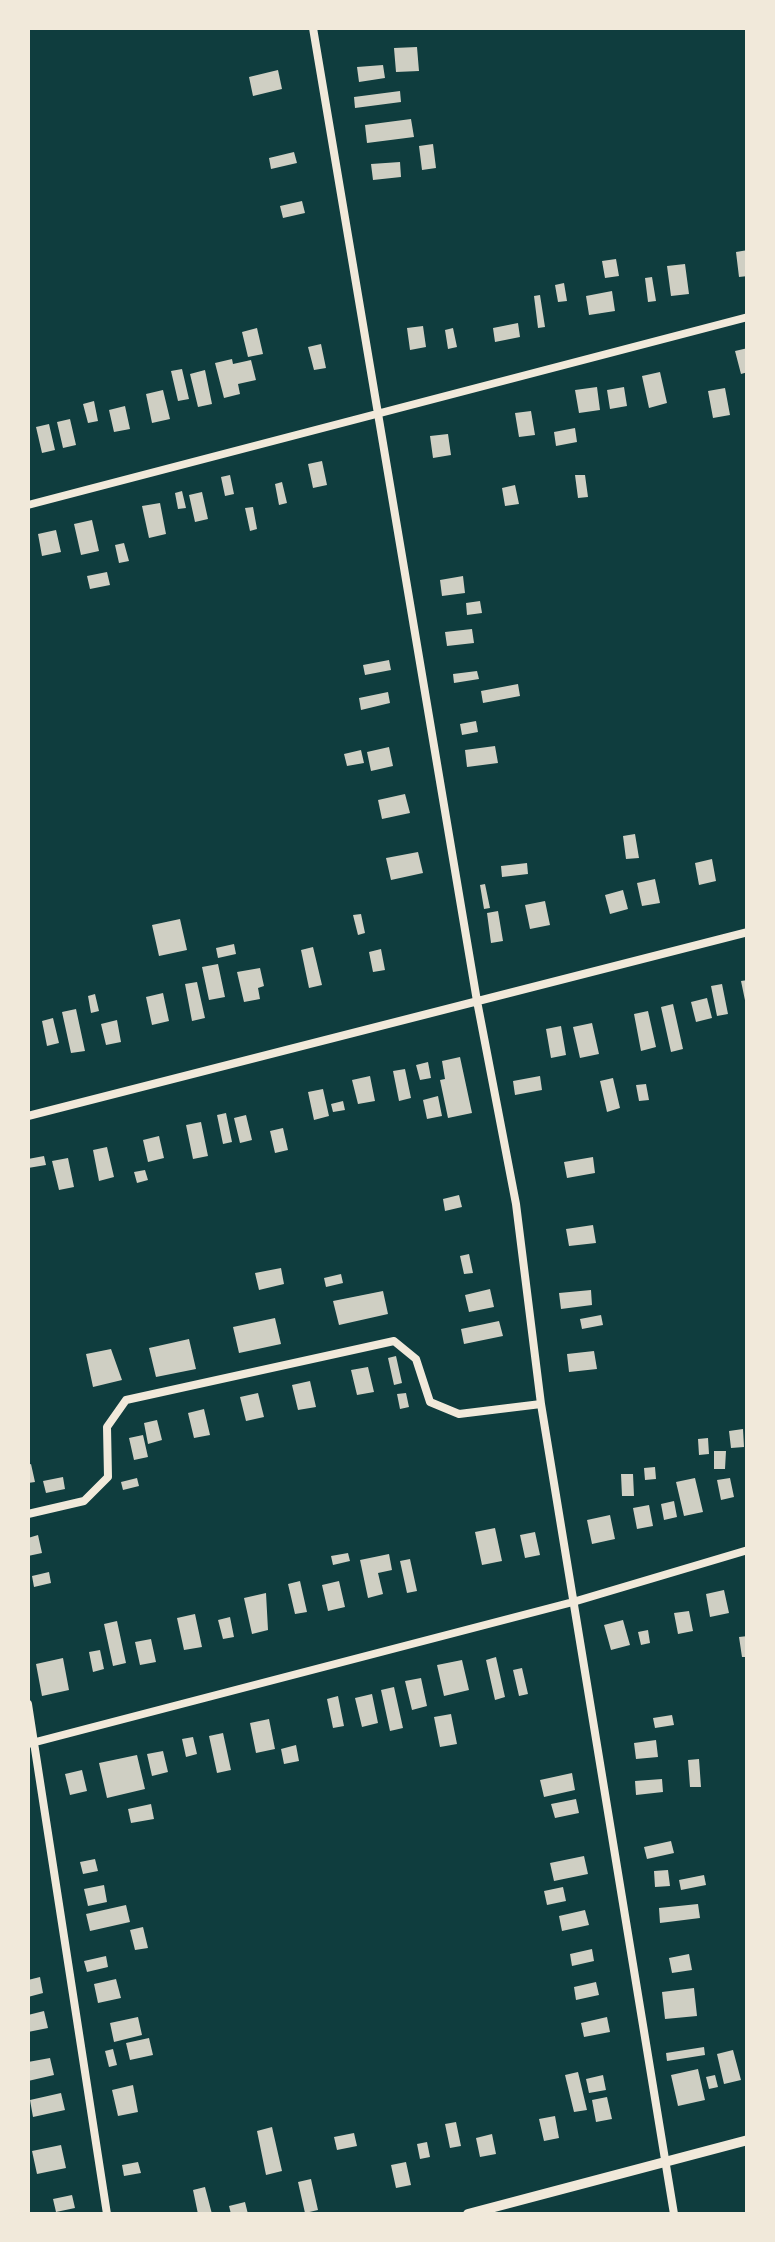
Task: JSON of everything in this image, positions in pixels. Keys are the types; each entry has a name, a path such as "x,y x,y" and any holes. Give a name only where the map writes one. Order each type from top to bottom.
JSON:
{"street":[{"path":"313,28 477,1001 516,1204 541,1404 674,2214"},
{"path":"28,504 748,317"},
{"path":"28,1116 748,932"},
{"path":"28,1514 84,1501 108,1477 107,1427 126,1400 394,1341 416,1360 430,1402 459,1414 541,1404"},
{"path":"32,1743 572,1602 748,1550"},
{"path":"28,1704 106,2214"},
{"path":"468,2214 748,2140"}],"building":[{"path":"417,47 419,71 396,72 394,48"},
{"path":"383,65 385,78 359,82 357,67"},
{"path":"278,70 282,89 253,96 249,77"},
{"path":"400,91 401,102 355,108 354,97"},
{"path":"411,119 414,137 367,143 365,125"},
{"path":"433,144 436,168 422,170 419,146"},
{"path":"294,152 297,163 271,169 269,158"},
{"path":"400,162 401,177 373,180 371,164"},
{"path":"302,201 305,213 283,218 280,206"},
{"path":"748,250 748,276 739,277 736,252"},
{"path":"616,259 619,276 605,278 602,261"},
{"path":"685,264 689,294 671,296 667,266"},
{"path":"652,277 656,301 648,302 645,278"},
{"path":"564,283 567,301 558,302 555,285"},
{"path":"612,291 615,311 589,315 586,296"},
{"path":"540,295 545,327 538,328 534,296"},
{"path":"518,323 520,337 495,342 493,328"},
{"path":"423,326 426,347 410,350 407,328"},
{"path":"257,328 263,354 248,357 242,332"},
{"path":"453,328 457,347 448,349 445,330"},
{"path":"321,344 326,368 314,370 308,347"},
{"path":"748,348 748,372 741,374 735,351"},
{"path":"232,359 233,364 251,360 256,380 238,384 240,394 224,398 215,363"},
{"path":"182,369 189,399 178,401 171,371"},
{"path":"205,370 212,404 198,407 190,374"},
{"path":"660,372 667,403 649,408 642,376"},
{"path":"597,387 600,410 579,413 575,390"},
{"path":"624,387 627,406 610,409 607,390"},
{"path":"725,388 730,415 713,418 708,391"},
{"path":"163,390 170,419 152,423 146,394"},
{"path":"94,401 98,421 88,423 83,404"},
{"path":"125,406 130,429 114,432 109,410"},
{"path":"531,411 535,435 519,437 515,413"},
{"path":"70,419 76,445 63,448 57,422"},
{"path":"49,424 55,450 42,453 36,427"},
{"path":"575,428 577,442 556,446 554,432"},
{"path":"448,434 451,455 433,458 430,436"},
{"path":"322,461 327,485 313,488 308,464"},
{"path":"230,475 234,494 225,496 221,477"},
{"path":"575,475 585,475 588,497 578,498"},
{"path":"282,482 287,503 279,505 275,484"},
{"path":"515,485 519,504 505,506 502,488"},
{"path":"182,491 186,508 178,509 175,493"},
{"path":"202,492 208,519 195,522 189,495"},
{"path":"160,503 166,534 149,538 142,506"},
{"path":"253,507 257,529 250,531 245,508"},
{"path":"92,520 99,551 81,555 74,524"},
{"path":"56,530 61,552 42,556 38,534"},
{"path":"124,543 129,561 119,563 115,545"},
{"path":"107,572 110,585 90,589 87,576"},
{"path":"463,576 465,593 442,596 440,580"},
{"path":"480,601 482,613 467,615 466,603"},
{"path":"472,629 474,643 447,646 445,632"},
{"path":"389,660 391,670 365,675 363,665"},
{"path":"477,671 479,679 454,683 453,674"},
{"path":"518,684 520,696 483,703 481,691"},
{"path":"388,692 390,703 361,710 359,698"},
{"path":"476,721 478,732 462,735 460,724"},
{"path":"495,746 498,763 467,767 465,750"},
{"path":"389,747 393,766 371,771 367,752"},
{"path":"361,750 364,763 347,766 344,754"},
{"path":"405,794 410,813 382,819 378,800"},
{"path":"635,834 639,858 626,859 623,836"},
{"path":"418,852 423,873 391,880 386,858"},
{"path":"712,859 716,881 699,885 695,863"},
{"path":"527,863 528,874 502,877 501,866"},
{"path":"655,879 660,903 642,906 637,883"},
{"path":"485,884 490,908 484,909 480,885"},
{"path":"623,890 628,909 610,914 605,895"},
{"path":"545,901 550,925 530,929 525,905"},
{"path":"498,911 503,941 491,943 487,913"},
{"path":"361,914 365,933 358,935 353,915"},
{"path":"180,919 187,950 159,956 152,925"},
{"path":"234,944 236,954 218,958 216,948"},
{"path":"313,947 322,985 309,988 301,950"},
{"path":"381,949 385,970 373,972 369,952"},
{"path":"218,964 225,997 209,1000 202,967"},
{"path":"260,968 264,986 258,988 260,999 244,1002 237,972"},
{"path":"748,980 748,1005 746,1005 741,981"},
{"path":"197,982 205,1018 192,1021 185,984"},
{"path":"722,984 728,1014 717,1016 711,986"},
{"path":"163,993 169,1021 152,1025 146,997"},
{"path":"95,994 99,1011 91,1013 88,996"},
{"path":"707,998 712,1018 696,1022 691,1002"},
{"path":"673,1004 683,1049 671,1052 661,1007"},
{"path":"76,1009 85,1051 71,1053 62,1012"},
{"path":"648,1011 656,1047 641,1051 634,1014"},
{"path":"53,1018 59,1043 47,1046 42,1021"},
{"path":"117,1020 121,1042 106,1045 101,1024"},
{"path":"592,1023 599,1054 580,1058 573,1027"},
{"path":"561,1026 566,1055 551,1058 546,1029"},
{"path":"460,1057 472,1113 448,1118 440,1080 445,1079 442,1061"},
{"path":"428,1062 431,1078 420,1080 416,1065"},
{"path":"405,1069 411,1098 399,1101 393,1071"},
{"path":"370,1076 375,1101 358,1104 352,1080"},
{"path":"540,1076 542,1090 515,1095 513,1081"},
{"path":"613,1078 620,1108 607,1112 600,1081"},
{"path":"646,1084 649,1100 639,1101 636,1085"},
{"path":"323,1089 329,1116 314,1120 308,1092"},
{"path":"438,1096 442,1116 427,1119 423,1100"},
{"path":"343,1101 345,1110 333,1112 331,1104"},
{"path":"226,1113 232,1142 223,1144 217,1115"},
{"path":"246,1115 252,1140 240,1143 234,1118"},
{"path":"201,1122 208,1156 193,1159 186,1125"},
{"path":"283,1128 288,1150 275,1153 270,1131"},
{"path":"159,1136 164,1158 148,1162 143,1140"},
{"path":"107,1147 114,1177 99,1181 93,1150"},
{"path":"44,1156 46,1165 28,1168 28,1159"},
{"path":"593,1157 595,1173 567,1178 564,1162"},
{"path":"68,1158 74,1187 59,1190 52,1161"},
{"path":"145,1170 148,1180 137,1183 134,1172"},
{"path":"459,1195 462,1207 445,1211 443,1199"},
{"path":"593,1225 596,1243 569,1246 566,1229"},
{"path":"469,1254 473,1273 464,1274 460,1256"},
{"path":"281,1268 284,1284 259,1290 255,1273"},
{"path":"341,1274 343,1283 326,1287 324,1278"},
{"path":"490,1289 494,1307 469,1312 465,1295"},
{"path":"591,1290 592,1305 561,1309 559,1293"},
{"path":"383,1291 388,1314 339,1325 333,1301"},
{"path":"601,1315 603,1325 582,1329 580,1319"},
{"path":"275,1318 281,1344 239,1353 233,1327"},
{"path":"499,1321 503,1336 464,1344 461,1329"},
{"path":"189,1339 196,1369 156,1377 149,1348"},
{"path":"111,1349 122,1380 93,1387 86,1354"},
{"path":"594,1351 597,1369 569,1372 567,1354"},
{"path":"396,1356 402,1383 394,1385 388,1358"},
{"path":"368,1367 374,1392 357,1395 351,1370"},
{"path":"310,1381 316,1407 298,1410 292,1385"},
{"path":"258,1393 264,1417 246,1421 240,1397"},
{"path":"406,1393 409,1407 400,1409 397,1394"},
{"path":"204,1409 210,1435 194,1438 188,1413"},
{"path":"157,1420 162,1440 148,1444 144,1423"},
{"path":"743,1429 744,1447 731,1448 729,1431"},
{"path":"143,1435 148,1457 134,1460 129,1438"},
{"path":"708,1438 709,1454 699,1455 698,1439"},
{"path":"714,1451 726,1451 725,1469 714,1469"},
{"path":"31,1464 35,1482 28,1483 28,1465"},
{"path":"655,1467 656,1479 645,1480 644,1468"},
{"path":"621,1474 633,1474 634,1496 622,1496"},
{"path":"63,1477 65,1489 46,1493 43,1481"},
{"path":"137,1478 139,1486 123,1490 121,1482"},
{"path":"695,1478 703,1512 684,1516 676,1482"},
{"path":"730,1478 734,1497 721,1500 717,1480"},
{"path":"674,1501 677,1517 664,1520 661,1504"},
{"path":"649,1505 653,1526 637,1529 633,1508"},
{"path":"610,1515 615,1539 592,1544 587,1520"},
{"path":"495,1528 502,1561 482,1565 475,1532"},
{"path":"535,1532 540,1555 525,1558 520,1535"},
{"path":"38,1535 42,1553 28,1556 28,1538"},
{"path":"348,1553 350,1561 333,1565 331,1556"},
{"path":"389,1554 392,1570 378,1573 383,1594 368,1598 360,1560"},
{"path":"410,1559 417,1591 407,1593 400,1561"},
{"path":"49,1572 51,1583 34,1587 32,1576"},
{"path":"300,1581 307,1612 295,1614 288,1584"},
{"path":"339,1581 345,1607 328,1611 322,1585"},
{"path":"724,1590 729,1613 710,1617 706,1594"},
{"path":"266,1593 268,1630 252,1634 244,1598"},
{"path":"689,1611 693,1631 678,1634 674,1613"},
{"path":"195,1614 202,1647 184,1650 177,1618"},
{"path":"230,1617 234,1637 223,1639 218,1620"},
{"path":"623,1620 630,1645 611,1650 604,1625"},
{"path":"117,1621 126,1663 113,1666 104,1624"},
{"path":"648,1630 650,1643 641,1645 638,1632"},
{"path":"748,1636 748,1657 742,1657 739,1637"},
{"path":"151,1639 156,1662 140,1665 135,1642"},
{"path":"100,1650 104,1669 93,1672 89,1652"},
{"path":"496,1657 505,1697 495,1700 486,1660"},
{"path":"63,1658 69,1690 42,1696 36,1664"},
{"path":"462,1660 469,1690 444,1696 437,1665"},
{"path":"522,1668 528,1694 519,1696 513,1670"},
{"path":"421,1678 427,1706 412,1710 405,1681"},
{"path":"394,1687 403,1728 390,1731 381,1690"},
{"path":"372,1694 378,1723 362,1727 355,1698"},
{"path":"338,1696 344,1726 333,1728 327,1699"},
{"path":"451,1714 457,1744 440,1747 434,1717"},
{"path":"672,1715 674,1725 655,1728 653,1718"},
{"path":"269,1719 275,1749 256,1753 250,1723"},
{"path":"223,1733 231,1770 217,1773 209,1736"},
{"path":"193,1737 197,1754 186,1757 182,1739"},
{"path":"656,1740 658,1757 636,1759 634,1743"},
{"path":"296,1745 299,1761 284,1764 281,1749"},
{"path":"163,1751 168,1772 152,1776 147,1754"},
{"path":"137,1755 145,1789 107,1798 99,1763"},
{"path":"699,1759 701,1787 690,1787 688,1760"},
{"path":"82,1770 87,1791 70,1795 65,1774"},
{"path":"572,1773 575,1790 544,1797 540,1780"},
{"path":"662,1779 663,1792 636,1795 635,1781"},
{"path":"576,1799 579,1813 555,1818 551,1804"},
{"path":"151,1804 154,1819 131,1823 128,1809"},
{"path":"671,1841 674,1853 647,1859 644,1847"},
{"path":"584,1856 588,1874 554,1881 550,1863"},
{"path":"95,1859 98,1871 83,1874 80,1862"},
{"path":"668,1870 670,1886 655,1887 654,1871"},
{"path":"704,1875 706,1885 681,1890 679,1880"},
{"path":"104,1885 107,1902 88,1906 84,1889"},
{"path":"563,1887 566,1901 547,1905 544,1891"},
{"path":"698,1904 700,1918 660,1923 659,1908"},
{"path":"126,1905 130,1922 90,1931 86,1914"},
{"path":"585,1910 589,1925 562,1931 559,1916"},
{"path":"143,1927 148,1948 135,1950 130,1930"},
{"path":"592,1949 594,1961 572,1966 570,1954"},
{"path":"689,1954 692,1970 672,1973 669,1958"},
{"path":"106,1956 108,1967 87,1972 84,1961"},
{"path":"40,1977 43,1993 28,1997 28,1980"},
{"path":"116,1979 121,1998 98,2003 94,1984"},
{"path":"596,1982 599,1995 576,2000 574,1987"},
{"path":"694,1988 697,2016 665,2019 662,1992"},
{"path":"44,2011 48,2028 28,2032 28,2015"},
{"path":"138,2017 142,2035 114,2042 110,2023"},
{"path":"607,2017 610,2032 584,2037 581,2023"},
{"path":"149,2038 153,2055 130,2060 126,2043"},
{"path":"704,2047 705,2055 667,2061 666,2053"},
{"path":"113,2049 117,2065 109,2067 105,2051"},
{"path":"733,2050 741,2080 724,2084 717,2054"},
{"path":"50,2058 54,2075 28,2081 28,2062"},
{"path":"698,2069 705,2100 678,2106 671,2075"},
{"path":"578,2072 587,2110 574,2112 565,2075"},
{"path":"603,2075 606,2090 589,2093 586,2079"},
{"path":"715,2075 718,2087 709,2089 706,2077"},
{"path":"133,2085 138,2112 118,2116 112,2090"},
{"path":"61,2093 65,2110 33,2117 30,2100"},
{"path":"607,2097 612,2119 596,2122 592,2100"},
{"path":"555,2116 559,2138 544,2141 539,2119"},
{"path":"456,2122 461,2146 450,2148 445,2124"},
{"path":"272,2127 282,2171 266,2175 257,2131"},
{"path":"354,2133 357,2146 337,2150 334,2137"},
{"path":"492,2134 496,2154 480,2157 476,2138"},
{"path":"427,2142 430,2157 420,2159 417,2144"},
{"path":"61,2145 66,2168 37,2174 32,2151"},
{"path":"138,2162 141,2173 124,2176 122,2165"},
{"path":"406,2162 411,2185 396,2188 391,2165"},
{"path":"311,2179 318,2210 305,2213 298,2182"},
{"path":"205,2187 212,2214 198,2214 193,2190"},
{"path":"72,2195 75,2208 56,2212 53,2199"},
{"path":"245,2202 248,2214 231,2214 229,2206"}]}
